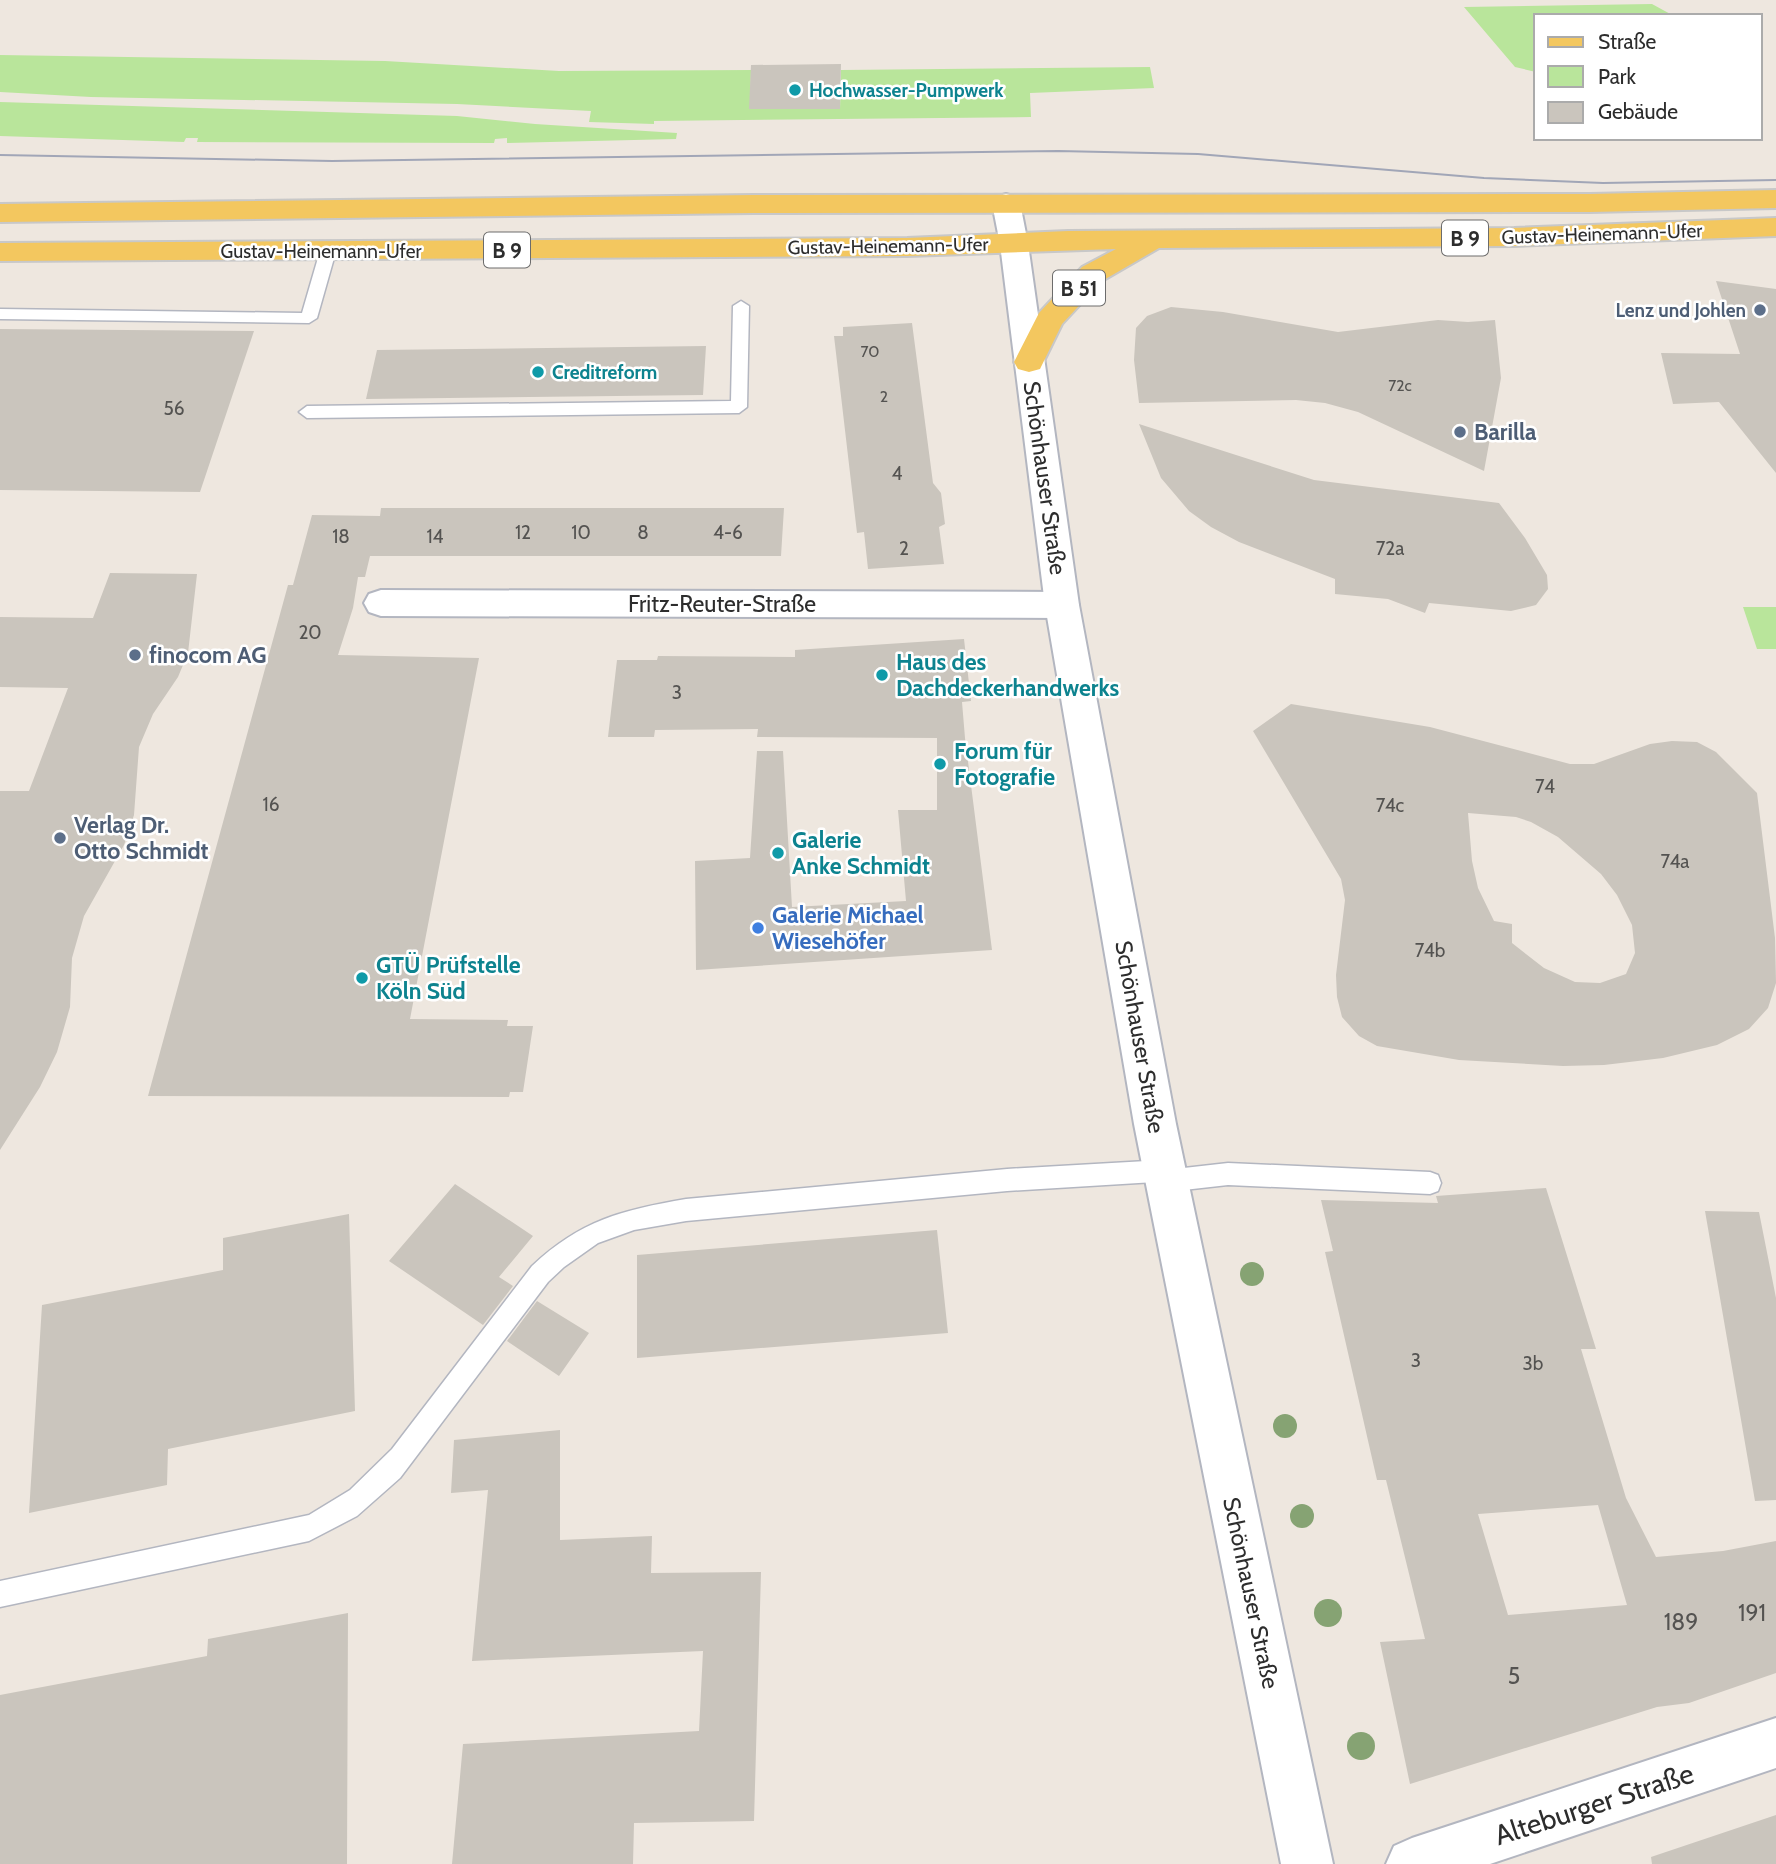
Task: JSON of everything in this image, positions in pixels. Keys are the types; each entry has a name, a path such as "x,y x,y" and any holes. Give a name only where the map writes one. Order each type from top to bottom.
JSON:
{"main road":[{"name":"Gustav-Heinemann-Ufer","path":"0,213 1006,203 1590,203 1776,199"},
{"name":"Gustav-Heinemann-Ufer","path":"2,255 1014,244 1068,240 1514,237 1776,227"},
{"name":"B 51","path":"1029,362 1049,320 1092,274 1154,239"}],"street":[{"name":"Schönhauser Straße","path":"1006,203 1014,244 1062,605 1165,1176 1307,1864"},
{"name":"Fritz-Reuter-Straße","path":"381,603 1062,605"},
{"name":"Alteburger Straße","path":"1412,1864 1776,1743"}],"lane":[{"path":"0,314 309,318 328,251"},
{"path":"307,412 739,407 741,306"},
{"path":"0,1594 309,1528 335,1518 380,1482 401,1458 540,1275 573,1246 598,1232 634,1219 686,1210 1007,1180 1228,1174 1430,1182"}],"green space":[{"path":"1652,4 1670,14 1534,14 1534,72 1515,67 1464,7"},
{"path":"0,55 385,61 559,71 751,70 750,109 840,109 841,70 1150,67 1154,88 1030,93 1031,117 654,121 654,124 589,122 591,111 457,104 91,97 0,92"},
{"path":"0,102 457,116 677,133 676,139 507,143 507,138 495,139 494,143 197,142 198,138 186,138 184,142 0,136"},
{"path":"1743,607 1776,607 1776,649 1757,649"}],"building":[{"name":"Hochwasser-Pumpwerk","path":"841,64 840,109 749,109 751,65"},
{"path":"1716,281 1776,289 1776,473 1719,402 1673,404 1661,353 1740,354"},
{"path":"1171,307 1223,312 1338,332 1438,320 1495,320 1501,378 1484,471 1358,412 1325,403 1296,400 1139,403 1134,360 1136,328 1147,316"},
{"path":"912,323 933,483 941,493 945,524 939,527 944,564 868,569 864,532 857,533 834,336 843,336 843,327"},
{"path":"0,329 254,331 200,492 0,490"},
{"name":"Creditreform","path":"706,346 703,395 366,399 377,350"},
{"path":"1139,424 1314,480 1499,503 1525,538 1547,575 1548,589 1536,605 1511,611 1429,603 1425,613 1388,599 1335,594 1335,579 1239,542 1189,511 1161,478"},
{"path":"381,508 784,508 781,556 370,556 365,577 358,577 353,608 338,655 479,658 410,1019 508,1020 507,1026 533,1026 523,1092 510,1092 509,1097 148,1096 288,585 293,585 312,515 380,516"},
{"path":"110,573 197,574 188,653 178,677 153,714 139,747 134,815 124,845 84,916 72,958 70,1007 57,1052 40,1087 0,1150 0,791 29,791 68,688 0,687 0,617 93,618"},
{"path":"964,639 971,701 962,702 965,738 992,950 696,970 695,861 750,858 757,751 783,751 792,907 906,901 898,810 937,810 937,738 757,737 758,729 655,730 654,737 608,737 617,660 657,660 658,656 795,657 795,650"},
{"path":"1291,704 1430,727 1570,764 1594,764 1650,744 1672,741 1697,742 1716,752 1757,793 1775,938 1776,983 1768,1008 1749,1029 1717,1045 1663,1058 1604,1065 1563,1066 1459,1060 1377,1046 1359,1036 1342,1017 1337,997 1336,975 1345,900 1341,879 1253,731","holes":["1468,813 1516,817 1558,837 1601,874 1617,895 1632,925 1635,953 1626,974 1600,983 1575,982 1544,968 1512,943 1512,924 1494,921 1478,888 1472,861"]},
{"path":"455,1184 533,1236 499,1277 513,1286 483,1325 389,1261"},
{"path":"1546,1188 1596,1349 1581,1349 1626,1498 1656,1557 1723,1551 1776,1541 1776,1673 1689,1703 1657,1707 1410,1784 1380,1642 1425,1639 1386,1480 1377,1480 1325,1252 1333,1251 1321,1200 1438,1203 1436,1196","holes":["1598,1505 1627,1605 1508,1615 1478,1514"]},
{"path":"1705,1211 1759,1212 1776,1298 1776,1500 1755,1501"},
{"path":"349,1214 355,1411 168,1449 167,1485 29,1513 42,1305 223,1270 223,1238"},
{"path":"937,1230 948,1333 637,1358 637,1255"},
{"path":"537,1301 589,1333 559,1376 507,1341"},
{"path":"560,1430 560,1540 652,1536 651,1573 761,1572 754,1821 634,1823 633,1864 452,1864 463,1744 699,1731 703,1651 472,1661 488,1490 451,1493 454,1440"},
{"path":"348,1613 347,1864 0,1864 0,1695 207,1656 208,1639"},
{"path":"1776,1815 1776,1864 1652,1864 1651,1857"}],"tram line":[{"path":"0,155 332,161 1058,151 1198,154 1484,178 1603,183 1776,180"}],"place":[{"name":"Hochwasser-Pumpwerk","path":"795,90"},
{"name":"Lenz und Johlen","path":"1760,310"},
{"name":"Creditreform","path":"538,372"},
{"name":"Barilla","path":"1460,432"},
{"name":"finocom AG","path":"135,655"},
{"name":"Haus des Dachdeckerhandwerks","path":"882,675"},
{"name":"Forum für Fotografie","path":"940,764"},
{"name":"Verlag Dr. Otto Schmidt","path":"60,838"},
{"name":"Galerie Anke Schmidt","path":"778,853"},
{"name":"Galerie Michael Wiesehöfer","path":"758,928"},
{"name":"GTÜ Prüfstelle Köln Süd","path":"362,978"}]}
